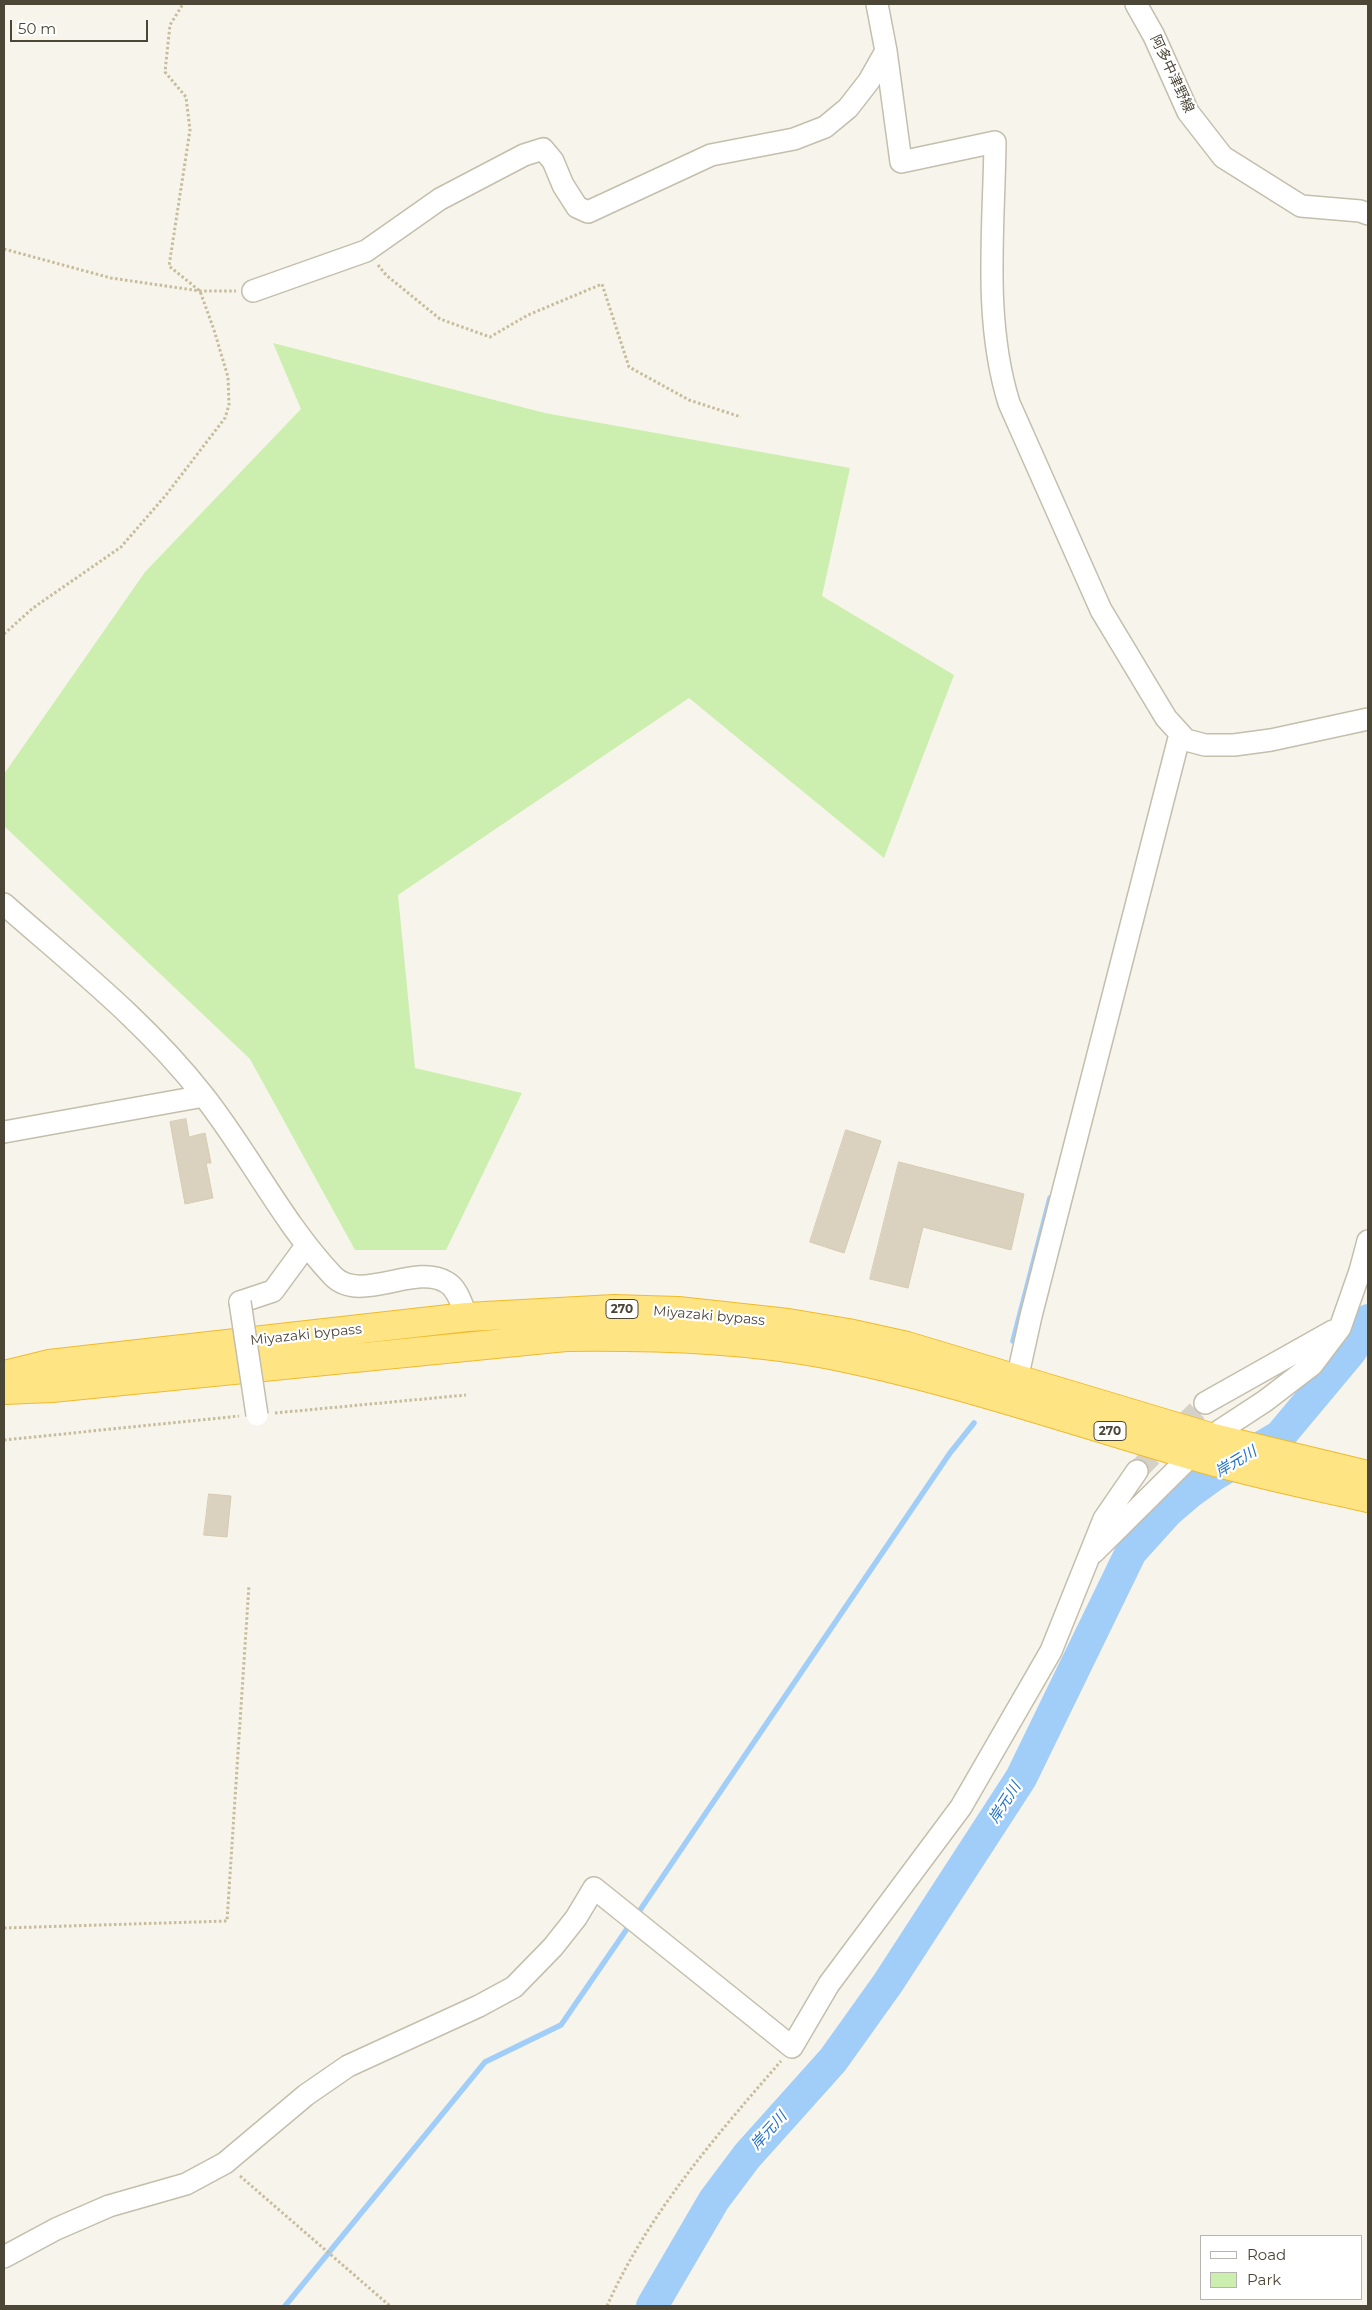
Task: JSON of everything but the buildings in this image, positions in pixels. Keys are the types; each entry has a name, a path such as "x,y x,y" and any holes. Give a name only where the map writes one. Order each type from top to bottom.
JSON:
{"highway":[{"name":"Miyazaki bypass","path":"4,1375 49,1364 467,1317 614,1309 678,1311 735,1316 848,1333 907,1346 1015,1390 1210,1448 1288,1469 1368,1498"},
{"name":"Miyazaki bypass","path":"4,1390 52,1388 566,1337 648,1336 715,1340 849,1359 1015,1390"},
{"name":"Miyazaki bypass","path":"1288,1469 1368,1475"}],"street":[{"path":"877,4 886,51 901,162 995,142 992,317 999,367 1009,403 1102,610 1166,718 1186,740 1204,745 1234,745 1271,740 1368,719"},
{"name":"阿多中津野線","path":"1136,4 1154,36 1188,112 1223,157 1301,206 1360,211 1368,214"},
{"path":"252,291 366,251 440,199 524,155 543,149 553,162 563,185 577,207 588,212 711,156 779,143 809,134 824,127 848,108 869,81 886,51"},
{"path":"1015,1390 1033,1306 1180,734"},
{"path":"4,904 136,1020 204,1096 306,1246 336,1278 354,1287 426,1277 446,1282 457,1293 467,1317"},
{"path":"4,1132 204,1096"},
{"path":"1088,1558 1210,1448 1265,1401 1312,1365 1341,1326 1360,1272 1368,1241"},
{"path":"257,1415 240,1302 273,1292 306,1246"},
{"path":"1205,1403 1341,1326"},
{"path":"4,2257 56,2228 109,2206 186,2184 225,2163 306,2095 348,2066 479,2006 514,1986 553,1947 576,1918 594,1888 792,2046 829,1984 961,1807 1051,1651 1104,1519 1137,1472"}],"path":[{"path":"4,634 33,608 121,547 166,495 224,418 229,404 228,377 200,291 169,266 190,130 186,97 165,72 170,25 183,4"},
{"path":"4,249 111,278 200,291 252,291"},
{"path":"366,251 386,275 440,319 490,337 528,315 602,284 629,367 689,400 741,417"},
{"path":"4,1440 466,1395"},
{"path":"4,1928 227,1921 249,1585"},
{"path":"607,2306 625,2267 652,2224 715,2137 792,2046"},
{"path":"225,2163 390,2306"}],"green space":[{"path":"273,343 545,413 850,468 822,596 954,675 884,858 689,698 398,895 415,1068 522,1093 446,1250 355,1250 250,1059 4,826 4,774 145,572 301,409"}],"waterway":[{"path":"1013,1341 1050,1198"},
{"name":"岸元川","path":"652,2306 714,2200 747,2156 833,2060 888,1983 1021,1778 1131,1552 1168,1511 1189,1493 1214,1475 1280,1436 1351,1351 1368,1320"},
{"path":"636,1916 950,1453 974,1423"},
{"path":"285,2306 485,2062 561,2025 631,1923"}],"tunnel":[{"path":"1137,1471 1205,1403"}]}
